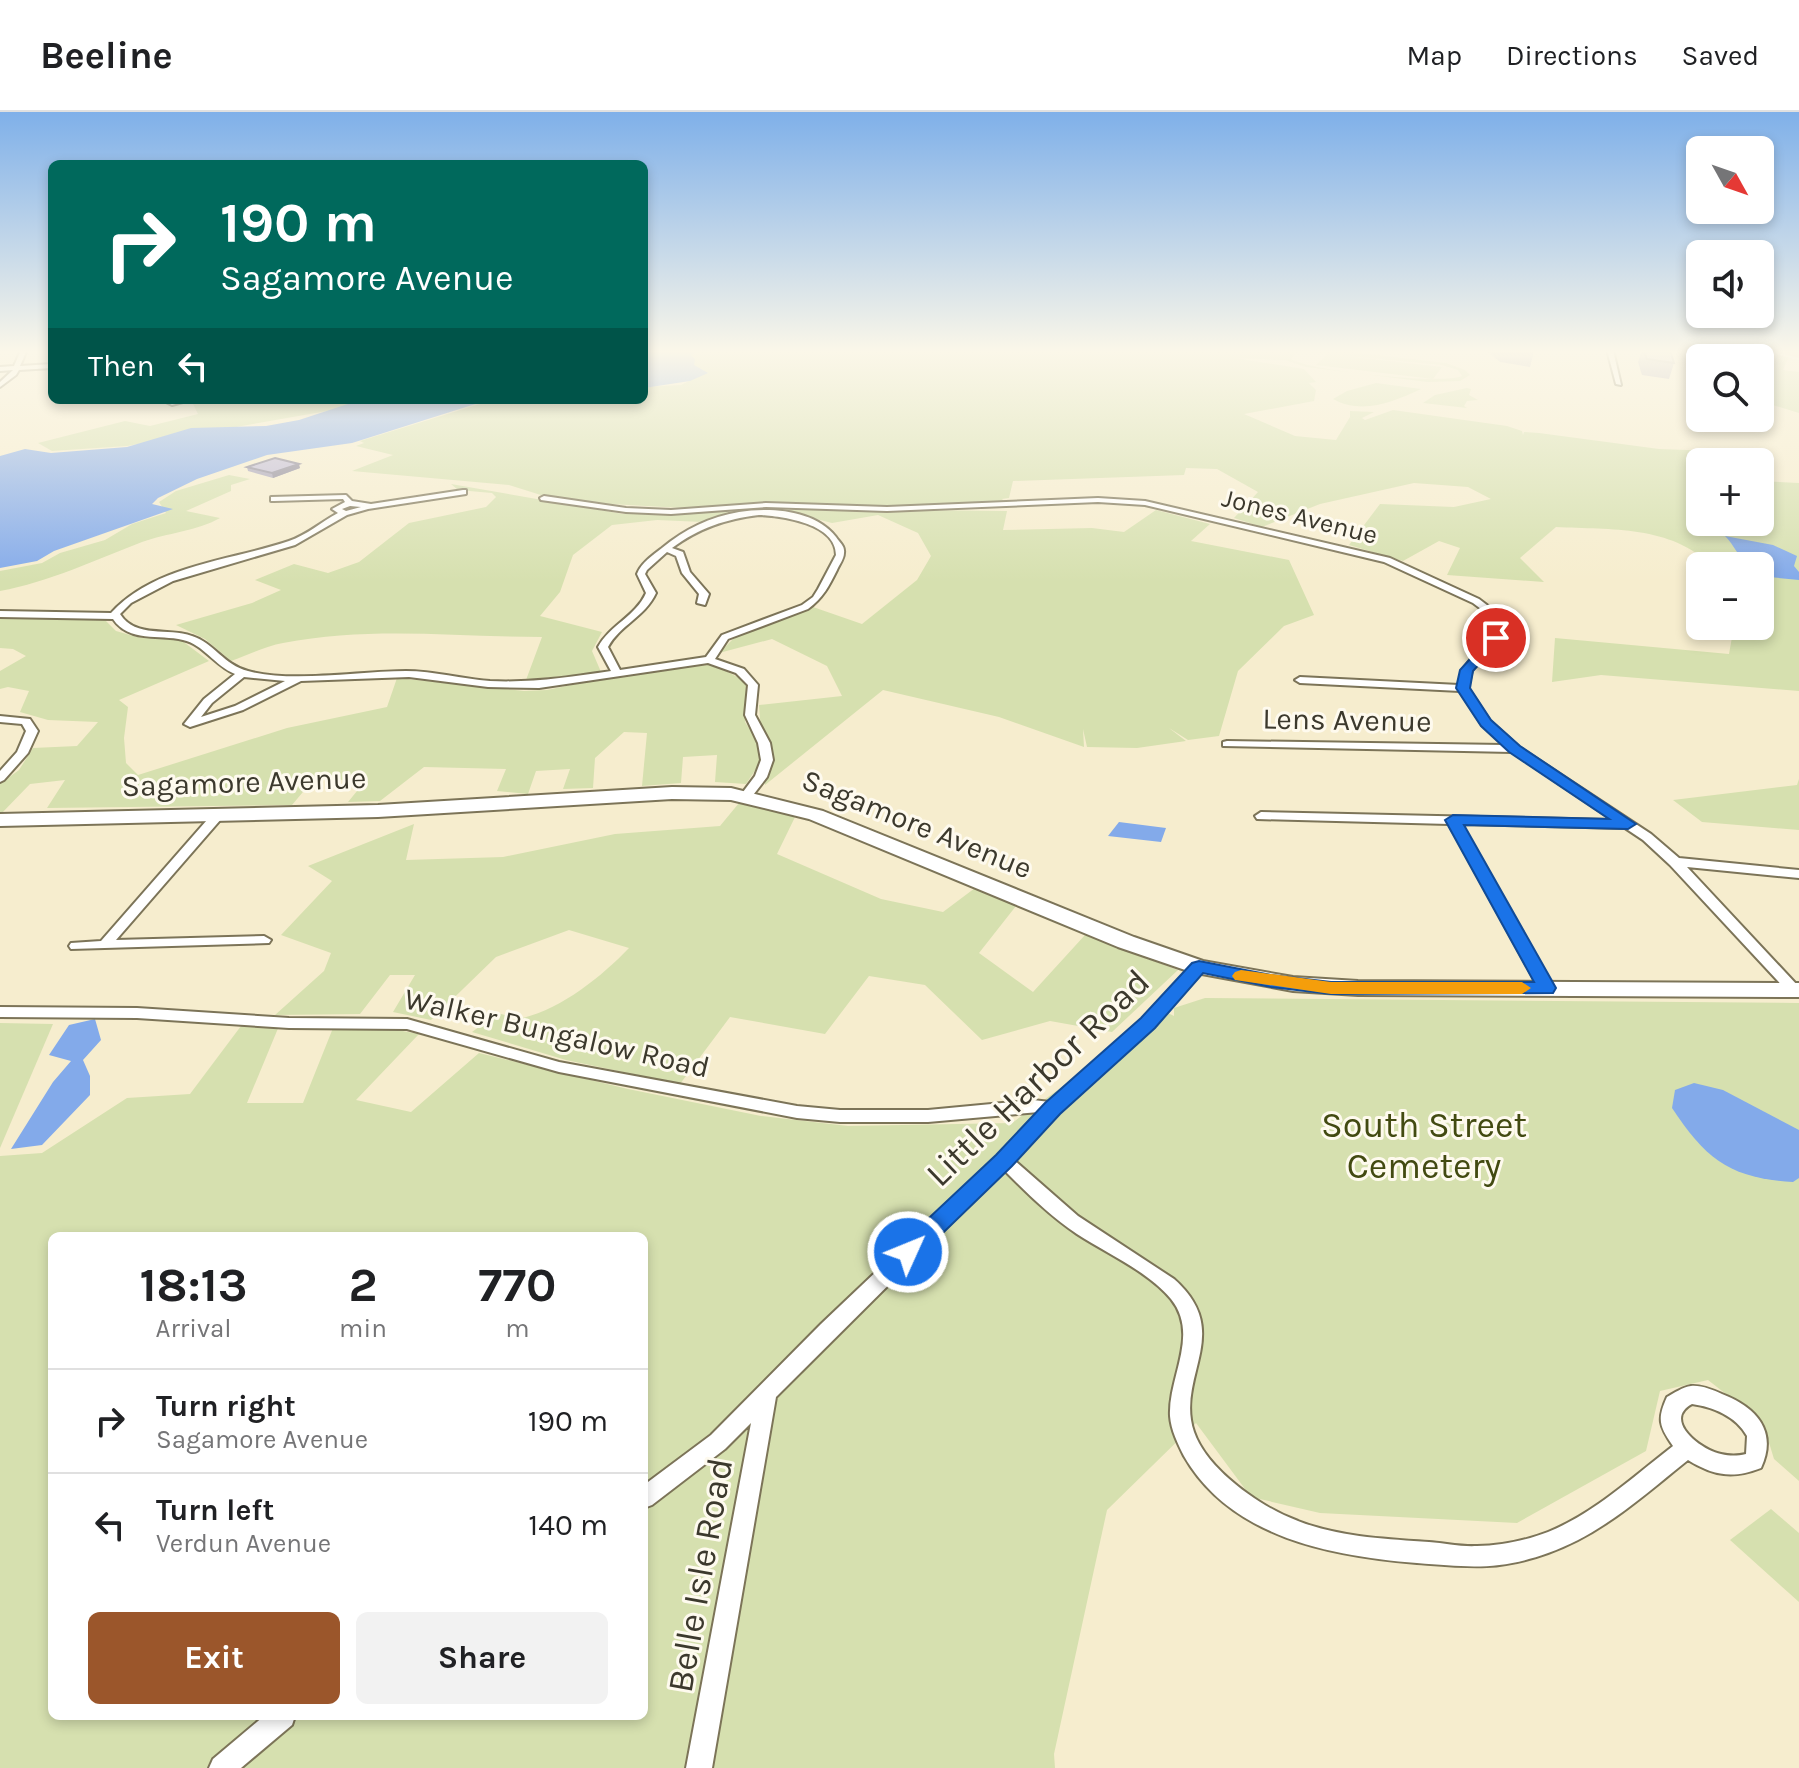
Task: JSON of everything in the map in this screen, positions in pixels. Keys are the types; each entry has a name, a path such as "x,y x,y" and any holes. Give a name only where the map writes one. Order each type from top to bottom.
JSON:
{"main road":[{"name":"Sagamore Avenue","path":"0,820 378,811 672,793 746,796 816,815 1126,942 1199,967 1271,981 1331,988 1796,990"}],"street":[{"path":"115,616 130,598 152,587 292,543 344,513 463,492"},
{"path":"274,499 346,497 349,503"},
{"name":"Jones Avenue","path":"544,498 659,512 804,505 887,509 980,508 1098,500 1173,507 1251,529 1374,555 1476,601 1497,617 1501,628 1467,670 1463,688"},
{"path":"344,513 336,509 349,503 362,503 368,507"},
{"path":"617,673 603,647 612,631 644,608 651,593 641,574 667,549 705,524 772,513 811,521 828,530 840,548 836,564 816,599 805,607 725,637 709,660"},
{"path":"667,549 680,554 686,573 704,594 702,603"},
{"path":"0,614 115,616"},
{"path":"115,616 120,624 137,632 190,638 222,664 242,673 265,677 409,674 528,686 567,683 709,660 740,671 753,685 750,715 764,743 767,760 761,777 746,796"},
{"path":"242,673 208,701 190,724 223,714 299,678"},
{"path":"1300,680 1463,688 1486,723 1515,749 1628,824 1675,862 1796,990"},
{"path":"0,719 26,721 32,731 22,753 0,778"},
{"name":"Lens Avenue","path":"1227,744 1515,749"},
{"path":"105,945 218,815"},
{"path":"1261,816 1628,824"},
{"path":"1453,820 1546,988"},
{"path":"1675,862 1799,874"},
{"path":"76,946 264,940"},
{"name":"Little Harbor Road","path":"648,1495 718,1442 1053,1108 1148,1023 1199,967"},
{"name":"Walker Bungalow Road","path":"0,1012 137,1013 289,1023 407,1024 559,1067 769,1107 840,1116 928,1116 1033,1106 1053,1108"},
{"path":"1004,1160 1047,1202 1178,1294 1193,1321 1192,1362 1182,1397 1183,1432 1204,1466 1245,1506 1306,1535 1388,1549 1480,1557 1516,1551 1552,1541 1578,1529 1687,1448"},
{"name":"Belle Isle Road","path":"699,1768 766,1394"},
{"path":"222,1768 278,1720"}],"green space":[{"path":"100,427 234,427 127,446 52,451 38,443"},
{"path":"405,427 1275,427 1295,436 1336,440 1344,427 1511,427 1522,431 1523,435 1524,432 1539,433 1686,450 1686,536 1774,536 1774,482 1799,483 1799,691 1601,675 1552,682 1555,638 1729,654 1732,640 1774,640 1774,552 1694,552 1659,536 1639,532 1556,527 1520,558 1544,582 1447,575 1460,548 1439,541 1403,561 1349,545 1380,504 1454,507 1491,499 1468,487 1414,483 1320,504 1262,527 1234,518 1258,492 1217,469 1186,468 1184,475 1013,481 1009,498 1002,499 1007,504 894,507 811,503 700,509 610,504 544,496 509,485 352,471 393,455 356,446 364,443 360,441"},
{"path":"229,475 250,479 231,485 231,491 186,511 220,518 142,542 54,576 0,591 0,571 42,563 60,553 105,540 132,524 166,513 159,502 176,491"},
{"path":"451,484 623,514 814,509 1007,511 1003,530 1092,528 1124,532 1156,510 1210,524 1191,541 1289,560 1314,615 1284,626 1238,671 1219,736 1188,740 1169,728 1186,741 1137,748 1087,747 1083,729 1084,747 999,717 883,690 765,785 759,705 842,696 827,666 772,639 719,653 733,639 813,607 862,624 917,580 931,556 918,533 878,515 832,523 785,511 747,512 703,522 657,520 612,525 573,555 560,592 540,616 602,632 592,651 601,672 526,680 542,637 348,635 277,644 231,661 205,639 176,625 252,603 281,590 255,580 294,564 328,573 359,562 409,523 486,507 496,497 492,493 458,490"},
{"path":"30,615 68,620 103,618 116,631 137,637 181,640 209,661 119,700 128,707 124,738 126,763 138,775 287,728 387,707 397,678 524,691 547,690 619,675 708,665 719,667 748,683 745,722 754,736 762,760 746,784 715,782 717,755 683,757 681,783 642,786 647,733 624,732 595,758 593,788 563,789 570,769 536,771 528,794 497,791 506,769 424,767 380,801 348,802 362,785 318,774 292,805 47,808 65,780 30,784 0,815 0,784 19,770 33,748 77,746 98,722 48,720 20,712 29,691 8,687 0,689 0,671 26,656 13,649 0,648 0,616"},
{"path":"1799,779 1799,830 1702,822 1673,800 1797,785"},
{"path":"739,803 796,815 777,854 881,899 943,912 975,888 1016,906 979,953 1033,992 1085,935 1178,970 1112,1032 1050,1021 982,1040 925,985 869,976 825,1034 730,1017 680,1084 566,1060 472,1032 498,1013 523,1018 553,1007 594,980 629,948 569,930 496,957 431,1020 393,1012 415,975 390,975 360,1014 275,1015 324,971 331,953 281,935 332,881 308,866 414,824 406,860 503,857 615,834 720,826"},
{"name":"South Street Cemetery","path":"1205,998 1799,1003 1799,1481 1774,1459 1763,1423 1708,1380 1660,1391 1646,1451 1517,1523 1320,1513 1251,1497 1196,1423 1107,1510 1054,1754 1055,1768 0,1768 0,1156 42,1153 127,1098 190,1094 241,1026 279,1026 247,1103 303,1103 333,1028 386,1028 419,1034 356,1100 411,1112 479,1053 628,1089 761,1116 848,1126 1012,1123 1166,1012 1174,1016 1174,1008"},
{"path":"0,1023 53,1024 0,1148"},
{"path":"1771,1509 1799,1533 1799,1602 1730,1540"}],"water":[{"path":"402,427 352,443 267,455 197,479 152,504 173,509 54,551 37,561 0,568 0,456 25,449 51,453 127,447 191,428"},
{"path":"1725,536 1773,545 1797,556 1794,566 1799,572 1799,580 1774,578 1774,552 1738,552"},
{"path":"1119,822 1166,828 1161,842 1108,836"},
{"path":"95,1019 101,1040 83,1060 90,1076 90,1095 42,1145 11,1149 53,1082 71,1061 49,1055 69,1025"},
{"path":"1694,1083 1723,1090 1799,1130 1799,1178 1793,1182 1753,1176 1737,1171 1709,1154 1672,1108 1675,1090"}],"building":[{"path":"275,458 299,464 272,473 247,467"}],"slow traffic":[{"path":"1241,976 1331,988 1522,988"}],"route":[{"path":"908,1252 1053,1108 1148,1023 1199,967 1271,981 1331,988 1546,988 1453,820 1628,824 1515,749 1486,723 1463,688 1467,670 1496,638"}]}
